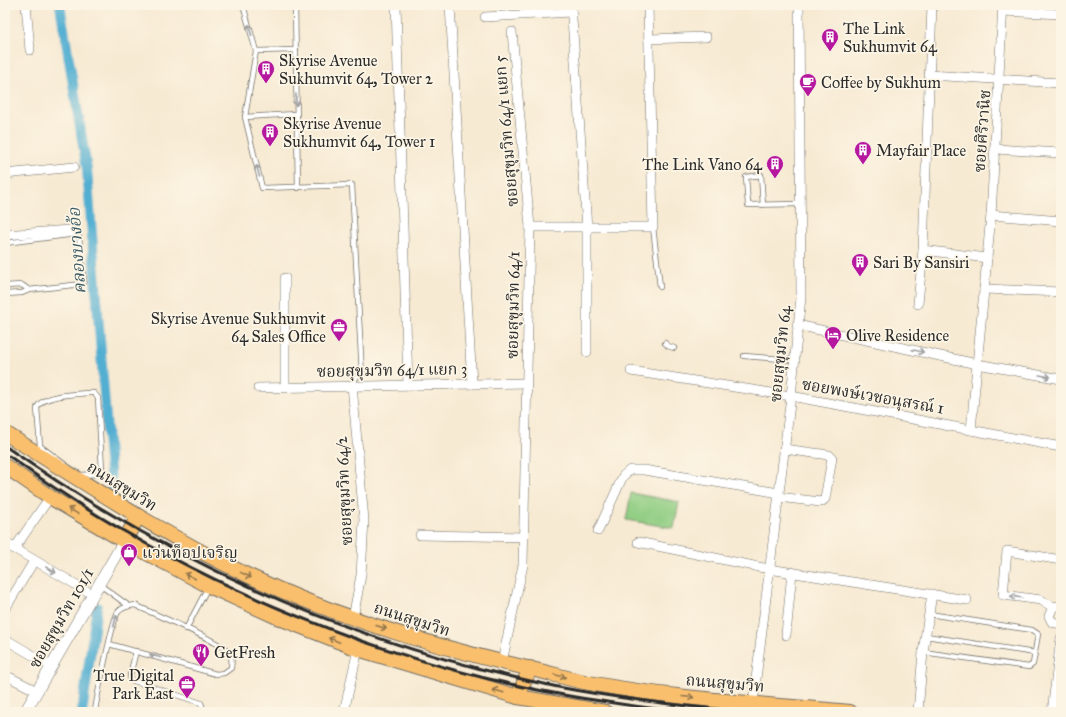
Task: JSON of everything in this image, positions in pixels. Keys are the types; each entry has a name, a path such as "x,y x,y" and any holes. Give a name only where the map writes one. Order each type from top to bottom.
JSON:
{"main road":[{"name":"ถนนสุขุมวิท","path":"5,433 58,464 138,517 249,576 353,618 446,648 588,683 675,696 850,712"},
{"path":"5,466 50,497 124,541 209,586 277,617 358,649 554,708 605,712"},
{"path":"124,541 138,517"},
{"path":"518,697 530,668"}],"street":[{"path":"26,5 30,50"},
{"path":"396,5 408,385"},
{"path":"450,5 472,384"},
{"path":"530,227 653,227 648,5"},
{"name":"ซอยสุขุมวิท 64","path":"753,703 791,396 801,297 799,5"},
{"path":"918,304 923,250 932,5"},
{"path":"1003,8 1061,14"},
{"name":"ซอยศิริวานิช","path":"971,430 991,215 1003,8"},
{"path":"485,16 571,9 587,228 587,352"},
{"name":"ซอยสุขุมวิท 64/1 แยก 5","path":"512,32 530,227"},
{"path":"649,39 706,36"},
{"path":"929,75 1061,83"},
{"path":"996,149 1061,153"},
{"path":"5,174 74,167"},
{"path":"991,215 1061,221"},
{"name":"ซอยสุขุมวิท 64/1","path":"502,662 521,581 530,227"},
{"path":"5,235 69,230"},
{"path":"923,250 987,258"},
{"path":"285,278 285,388"},
{"path":"984,289 1061,292"},
{"path":"798,325 977,364 1061,379"},
{"name":"ซอยพงษ์เวชอนุสรณ์ 1","path":"631,372 791,396 1061,447"},
{"name":"ซอยสุขุมวิท 64/1 แยก 3","path":"258,388 352,385 526,383"},
{"name":"ซอยสุขุมวิท 64/2","path":"352,385 364,520 361,575 353,618"},
{"path":"598,531 623,476 630,470 644,470 821,502 825,499 832,458 829,455 784,449"},
{"path":"14,549 50,497"},
{"path":"420,535 523,537"},
{"name":"ซอยสุขุมวิท 101/1","path":"25,712 124,541"},
{"path":"638,542 769,568 967,600"},
{"path":"5,543 92,594"},
{"path":"1061,560 1007,551 1003,595 1041,600 1057,606 1050,613 1050,619 1055,624 1061,624"},
{"path":"5,609 34,561"},
{"path":"786,635 792,572"},
{"path":"918,712 923,652 932,594"},
{"path":"1052,712 1061,638"},
{"path":"5,639 51,666"},
{"path":"344,712 358,649"},
{"path":"5,675 37,691"}],"lane":[{"path":"242,5 256,51 245,117 262,188 352,185 362,375 357,376 352,385"},
{"path":"296,5 298,188"},
{"path":"256,51 296,50"},
{"path":"245,117 296,114"},
{"path":"763,204 761,175 746,177 748,205 801,204"},
{"path":"653,227 660,287"},
{"path":"5,243 22,242 36,238 78,235 83,284 5,294"},
{"path":"5,286 22,285 29,290"},
{"path":"665,343 674,348"},
{"path":"744,356 794,360"},
{"path":"94,393 98,398 102,470 98,474 80,475 58,464 40,446 38,404 46,399 94,393"},
{"path":"99,584 129,606"},
{"path":"186,629 209,586"},
{"path":"95,712 109,644 117,612 129,606 135,605 222,647 229,653 231,658 231,668 224,673 216,674 109,644"},
{"path":"923,652 1029,668 1033,664 1038,634 1032,630 929,614"},
{"path":"926,636 1035,653"},
{"path":"136,651 130,675 132,680 201,703 204,712"}],"green space":[{"path":"631,493 679,502 674,528 626,520"}],"waterway":[{"name":"คลองบางอ้อ","path":"60,5 87,169 112,497"},
{"name":"คลองบางอ้อ","path":"82,712 97,607"}],"railway":[{"path":"5,446 69,489 134,528 201,563 269,595 339,624 410,649 483,670 558,687 651,702 744,712"},
{"path":"9,456 70,498 135,537 203,573 273,606 345,635 418,659 491,679 578,698 679,712"}],"place":[{"name":"The Link Sukhumvit 64","path":"830,52"},
{"name":"Skyrise Avenue Sukhumvit 64, Tower 2","path":"266,84"},
{"name":"Coffee by Sukhum","path":"808,97"},
{"name":"Skyrise Avenue Sukhumvit 64, Tower 1","path":"270,147"},
{"name":"Mayfair Place","path":"863,165"},
{"name":"The Link Vano 64","path":"775,179"},
{"name":"Sari By Sansiri","path":"860,277"},
{"name":"Skyrise Avenue Sukhumvit 64 Sales Office","path":"339,342"},
{"name":"Olive Residence","path":"833,350"},
{"name":"แว่นท็อปเจริญ","path":"129,567"},
{"name":"GetFresh","path":"201,667"},
{"name":"True Digital Park East","path":"187,699"}]}
